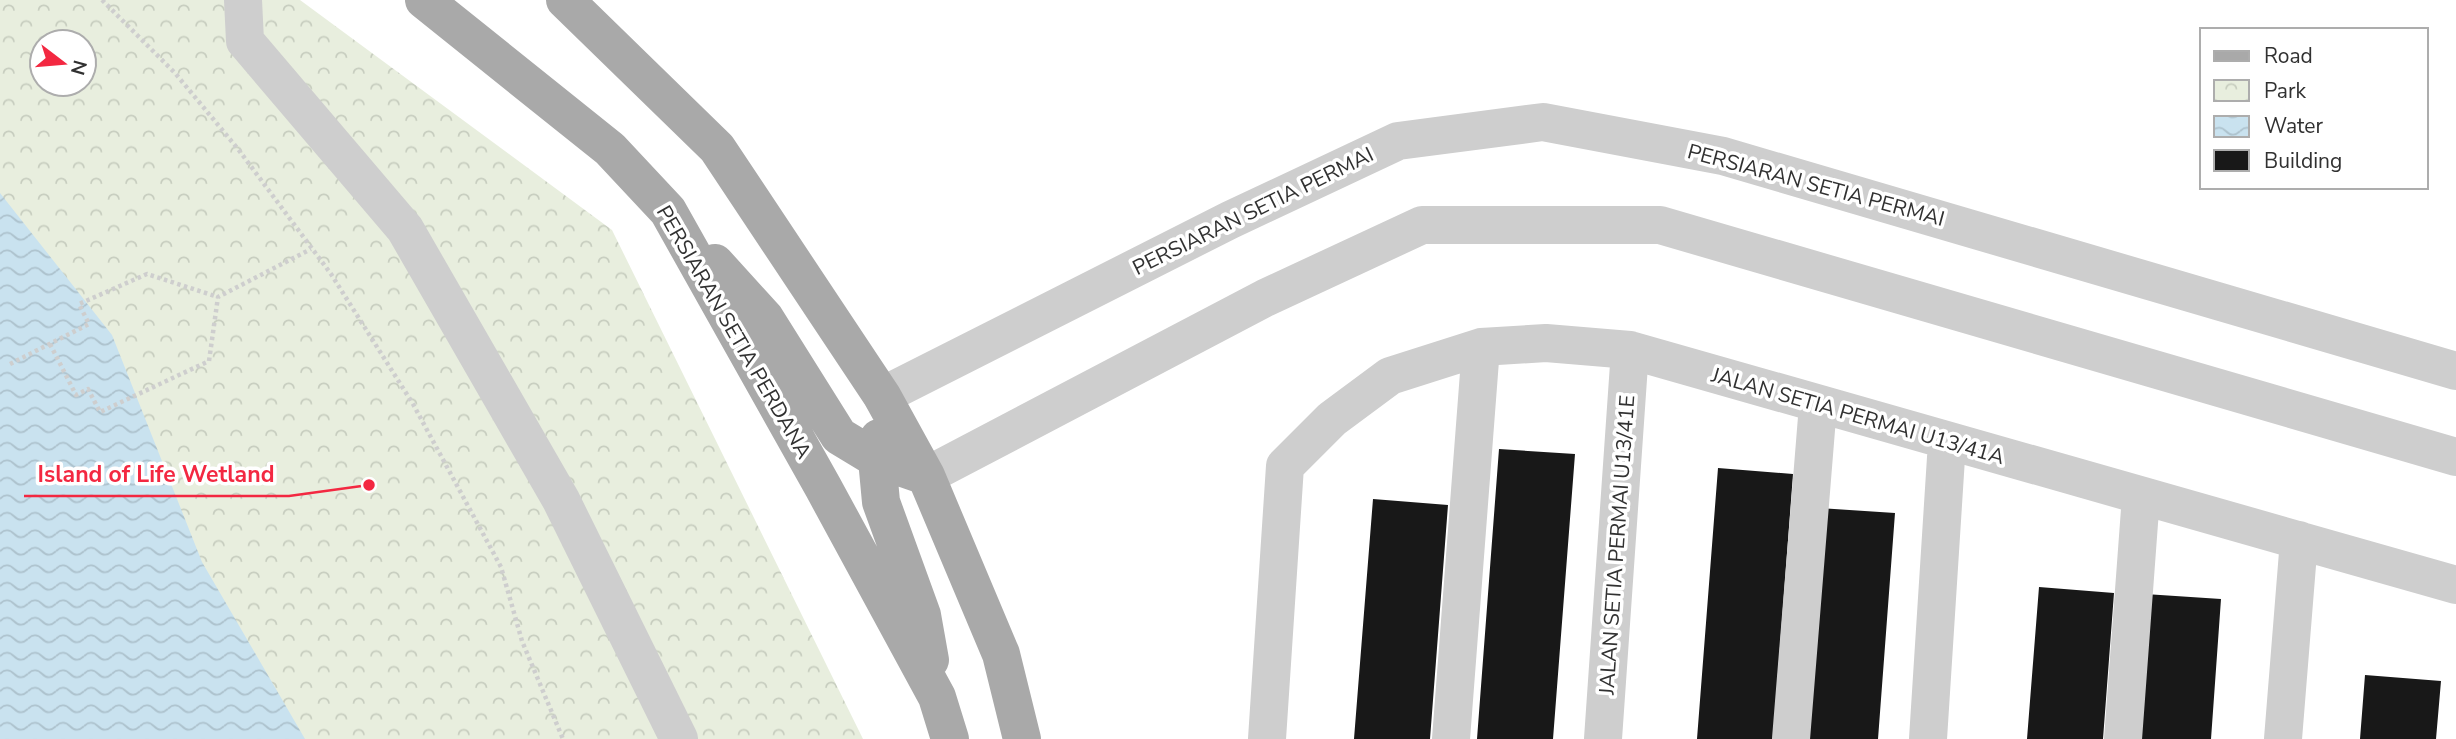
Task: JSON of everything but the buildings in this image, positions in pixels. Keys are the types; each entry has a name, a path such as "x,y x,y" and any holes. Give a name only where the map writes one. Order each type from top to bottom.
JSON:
{"main road":[{"name":"PERSIARAN SETIA PERDANA","path":"424,0 610,149 668,211 937,697 950,739"},
{"path":"565,0 717,148 882,396 926,476 1001,654 1022,739"},
{"path":"668,211 765,318 839,436 877,459 926,476"},
{"path":"882,396 877,459 881,502 922,615 937,697"}],"street":[{"path":"243,0 245,41 405,229 561,500 679,739"},
{"name":"PERSIARAN SETIA PERMAI","path":"882,396 1218,226 1398,141 1543,122 1723,156 2456,371"},
{"path":"926,476 1265,298 1422,225 1660,225 2456,457"},
{"name":"JALAN SETIA PERMAI U13/41A","path":"1267,739 1285,466 1332,419 1390,376 1480,347 1546,343 1630,350 2456,585"},
{"path":"1451,739 1480,347"},
{"name":"JALAN SETIA PERMAI U13/41E","path":"1604,739 1630,350"},
{"path":"1791,739 1818,405"},
{"path":"1928,739 1947,442"},
{"path":"2123,739 2141,496"},
{"path":"2283,739 2299,540"}],"path":[{"path":"102,0 175,74 238,149 331,274 413,404 501,567 523,641 563,739"},
{"path":"10,364 89,324 79,304 146,274 218,297 311,249"},
{"path":"50,344 76,396 88,389 100,412 209,361 218,297"}],"green space":[{"path":"0,0 300,0 612,230 863,739 0,739"}],"water":[{"path":"0,193 112,335 202,562 305,739 0,739"}],"place":[{"name":"Island of Life Wetland","path":"369,485"}]}
